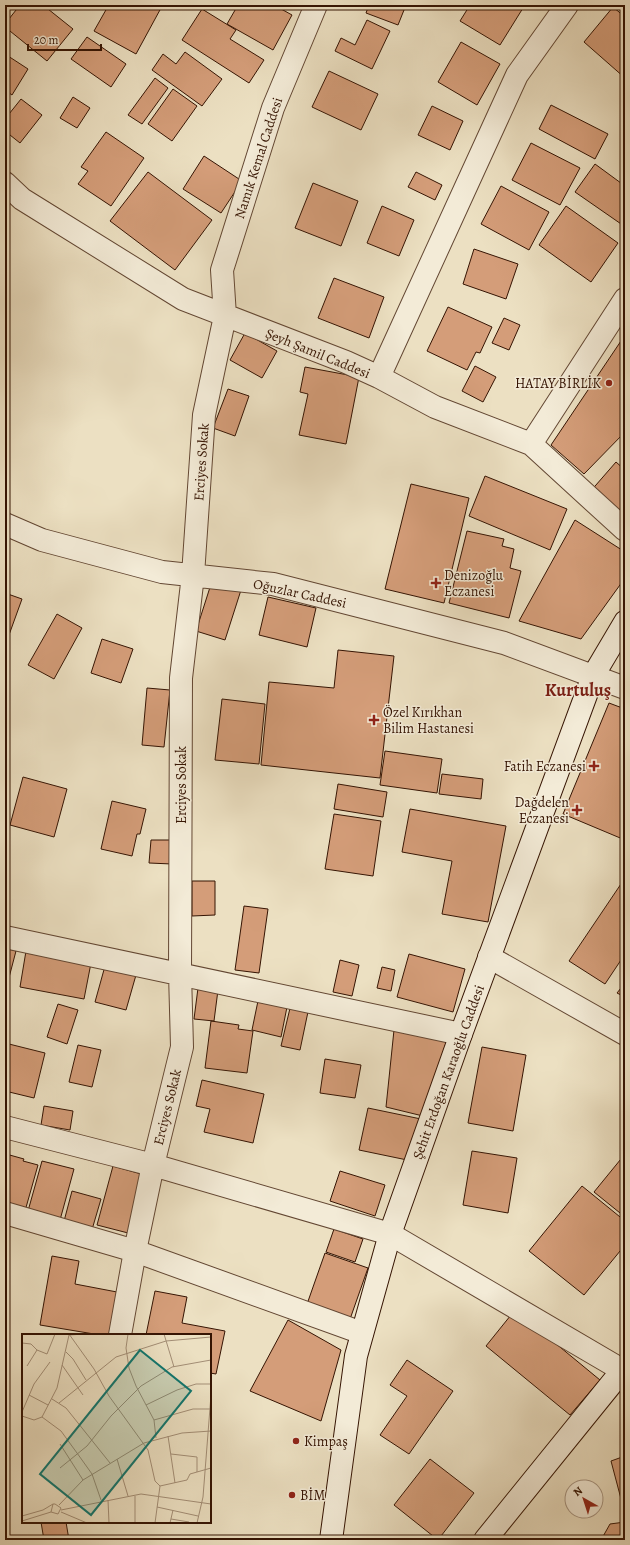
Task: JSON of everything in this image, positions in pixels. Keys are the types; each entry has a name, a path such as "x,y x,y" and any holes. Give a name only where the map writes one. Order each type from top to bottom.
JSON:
{"street":[{"name":"Namık Kemal Caddesi","path":"224,316 222,270 273,108 316,5"},
{"path":"379,377 517,75 566,5"},
{"name":"Şeyh Şamil Caddesi","path":"5,183 22,199 182,299 346,362 379,377 435,407 531,444 625,530"},
{"path":"531,444 625,299"},
{"name":"Erciyes Sokak","path":"120,1334 153,1165 182,1047 180,973 181,678 193,576 204,415 224,316"},
{"name":"Oğuzlar Caddesi","path":"5,524 42,540 162,572 273,584 504,643 625,688"},
{"name":"Şehit Erdoğan Karaoğlu Caddesi","path":"331,1540 356,1356 390,1234 489,957 593,676 625,622"},
{"path":"5,937 461,1034"},
{"path":"489,957 625,1034"},
{"path":"5,1127 153,1165 390,1234 624,1368 485,1540"},
{"path":"5,1214 135,1252 362,1333"}],"building":[{"path":"20,5 43,5 73,29 47,61 5,27 5,24"},
{"path":"111,5 155,5 161,8 136,54 94,31 107,8 108,9"},
{"path":"238,5 274,5 292,15 273,50 227,24"},
{"path":"369,5 406,5 398,25 366,13"},
{"path":"470,5 519,5 523,8 500,45 460,21"},
{"path":"613,7 625,17 625,78 584,42"},
{"path":"202,9 236,30 230,39 264,60 249,83 182,40"},
{"path":"367,20 390,31 372,69 335,51 341,38 355,45"},
{"path":"87,37 126,64 111,87 71,59"},
{"path":"461,42 500,64 477,105 438,82"},
{"path":"185,52 222,79 202,106 152,70 163,54 176,64"},
{"path":"5,54 28,69 12,95 5,90"},
{"path":"329,71 378,94 361,130 312,107"},
{"path":"155,78 168,88 142,124 128,115"},
{"path":"173,89 197,106 172,141 148,124"},
{"path":"73,97 90,108 77,128 60,118"},
{"path":"21,99 42,115 20,143 5,131 5,119"},
{"path":"551,105 608,134 595,159 539,129"},
{"path":"432,106 463,121 450,150 418,135"},
{"path":"106,132 144,158 111,206 78,184 88,171 81,167"},
{"path":"531,143 580,168 560,205 512,180"},
{"path":"204,156 242,181 221,213 183,189"},
{"path":"595,164 625,186 624,226 575,192"},
{"path":"148,172 212,220 175,270 110,221"},
{"path":"416,172 442,185 435,200 408,187"},
{"path":"313,183 358,201 341,246 295,228"},
{"path":"501,186 549,212 529,250 481,224"},
{"path":"382,206 414,220 399,256 367,243"},
{"path":"566,206 618,243 591,282 539,245"},
{"path":"474,249 518,264 506,299 463,284"},
{"path":"334,278 384,297 369,338 318,318"},
{"path":"448,307 492,327 480,353 476,352 467,370 427,351"},
{"path":"504,318 520,325 509,350 492,343"},
{"path":"245,333 277,351 262,378 230,360"},
{"name":"HATAY BİRLİK","path":"625,335 625,432 584,474 551,445"},
{"path":"475,366 496,377 483,402 462,391"},
{"path":"305,367 359,377 346,444 299,435 308,394 300,392"},
{"path":"228,389 249,396 235,436 213,428"},
{"path":"616,462 625,470 625,523 589,493"},
{"path":"485,476 567,509 550,550 469,516"},
{"path":"411,484 469,498 444,603 385,589"},
{"path":"575,520 625,552 625,578 581,639 519,621"},
{"path":"467,531 504,539 502,546 514,549 510,568 521,571 509,618 449,603"},
{"path":"212,581 241,590 225,640 196,631"},
{"path":"5,593 22,599 5,646"},
{"path":"268,597 316,608 307,647 259,635"},
{"path":"57,614 82,628 54,679 28,665"},
{"path":"102,639 133,649 121,683 91,673"},
{"path":"338,650 394,656 380,778 261,765 269,682 334,688"},
{"path":"147,688 170,690 164,747 142,745"},
{"path":"222,699 265,704 259,764 215,760"},
{"path":"609,703 625,709 625,840 563,814"},
{"path":"385,751 442,759 437,793 380,785"},
{"path":"442,774 483,779 481,799 439,794"},
{"path":"23,777 67,789 54,837 10,825"},
{"path":"338,784 387,792 383,817 334,809"},
{"path":"112,801 146,809 140,834 137,834 132,856 101,849"},
{"path":"410,809 506,826 488,922 442,914 452,861 402,852"},
{"path":"334,814 381,821 373,876 325,869"},
{"path":"151,840 173,840 172,864 149,863"},
{"path":"625,878 625,954 605,984 569,961"},
{"path":"192,881 215,881 215,915 192,916"},
{"path":"244,906 268,909 259,973 235,970"},
{"path":"5,948 16,951 6,989 5,988"},
{"path":"26,951 91,963 84,999 20,987"},
{"path":"409,954 465,969 453,1012 397,997"},
{"path":"340,960 359,965 352,996 333,992"},
{"path":"105,966 136,975 126,1010 95,1002"},
{"path":"382,967 395,970 391,991 377,988"},
{"path":"625,983 625,997 617,993"},
{"path":"198,988 218,990 214,1021 194,1019"},
{"path":"259,996 288,1002 281,1037 252,1030"},
{"path":"58,1004 78,1010 67,1044 47,1037"},
{"path":"291,1004 309,1007 300,1050 281,1046"},
{"path":"211,1021 239,1025 238,1029 253,1031 247,1073 205,1068"},
{"path":"394,1030 447,1040 423,1116 386,1107"},
{"path":"5,1043 45,1053 34,1098 5,1091"},
{"path":"78,1045 101,1050 92,1087 69,1082"},
{"path":"482,1047 526,1055 513,1131 468,1123"},
{"path":"325,1059 361,1065 355,1098 320,1093"},
{"path":"202,1080 264,1094 253,1143 204,1132 210,1109 196,1106"},
{"path":"44,1106 73,1111 70,1130 41,1125"},
{"path":"368,1108 421,1119 412,1161 359,1150"},
{"path":"472,1151 517,1158 508,1213 463,1205"},
{"path":"6,1154 38,1165 25,1211 5,1210"},
{"path":"625,1154 625,1217 594,1192"},
{"path":"42,1161 74,1169 60,1220 28,1211"},
{"path":"113,1166 148,1176 132,1234 97,1225"},
{"path":"340,1171 385,1185 375,1216 330,1201"},
{"path":"582,1186 625,1221 625,1245 584,1295 529,1251"},
{"path":"72,1191 101,1199 91,1233 63,1225"},
{"path":"334,1229 363,1239 355,1262 326,1252"},
{"path":"325,1253 368,1268 349,1322 306,1307"},
{"path":"52,1256 79,1261 75,1284 117,1292 110,1334 94,1334 40,1325"},
{"path":"155,1291 187,1297 182,1323 225,1331 216,1374 211,1373 211,1334 146,1334"},
{"path":"515,1310 600,1380 570,1415 486,1346"},
{"path":"288,1320 341,1350 321,1421 250,1391"},
{"path":"407,1360 453,1391 409,1454 380,1435 407,1396 390,1385"},
{"path":"625,1456 625,1514 611,1461"},
{"path":"430,1459 474,1493 438,1540 394,1505"},
{"path":"625,1522 625,1540 601,1540 610,1524"},
{"path":"41,1523 66,1523 69,1540 44,1540"}],"place":[{"name":"HATAY BİRLİK","path":"609,383"},
{"name":"Denizoğlu Eczanesi","path":"436,583"},
{"name":"Özel Kırıkhan Bilim Hastanesi","path":"374,720"},
{"name":"Fatih Eczanesi","path":"594,766"},
{"name":"Dağdelen Eczanesi","path":"577,810"},
{"name":"Kimpaş","path":"296,1441"},
{"name":"BİM","path":"292,1495"}],"district":[{"name":"Kurtuluş","path":"578,690"}]}
